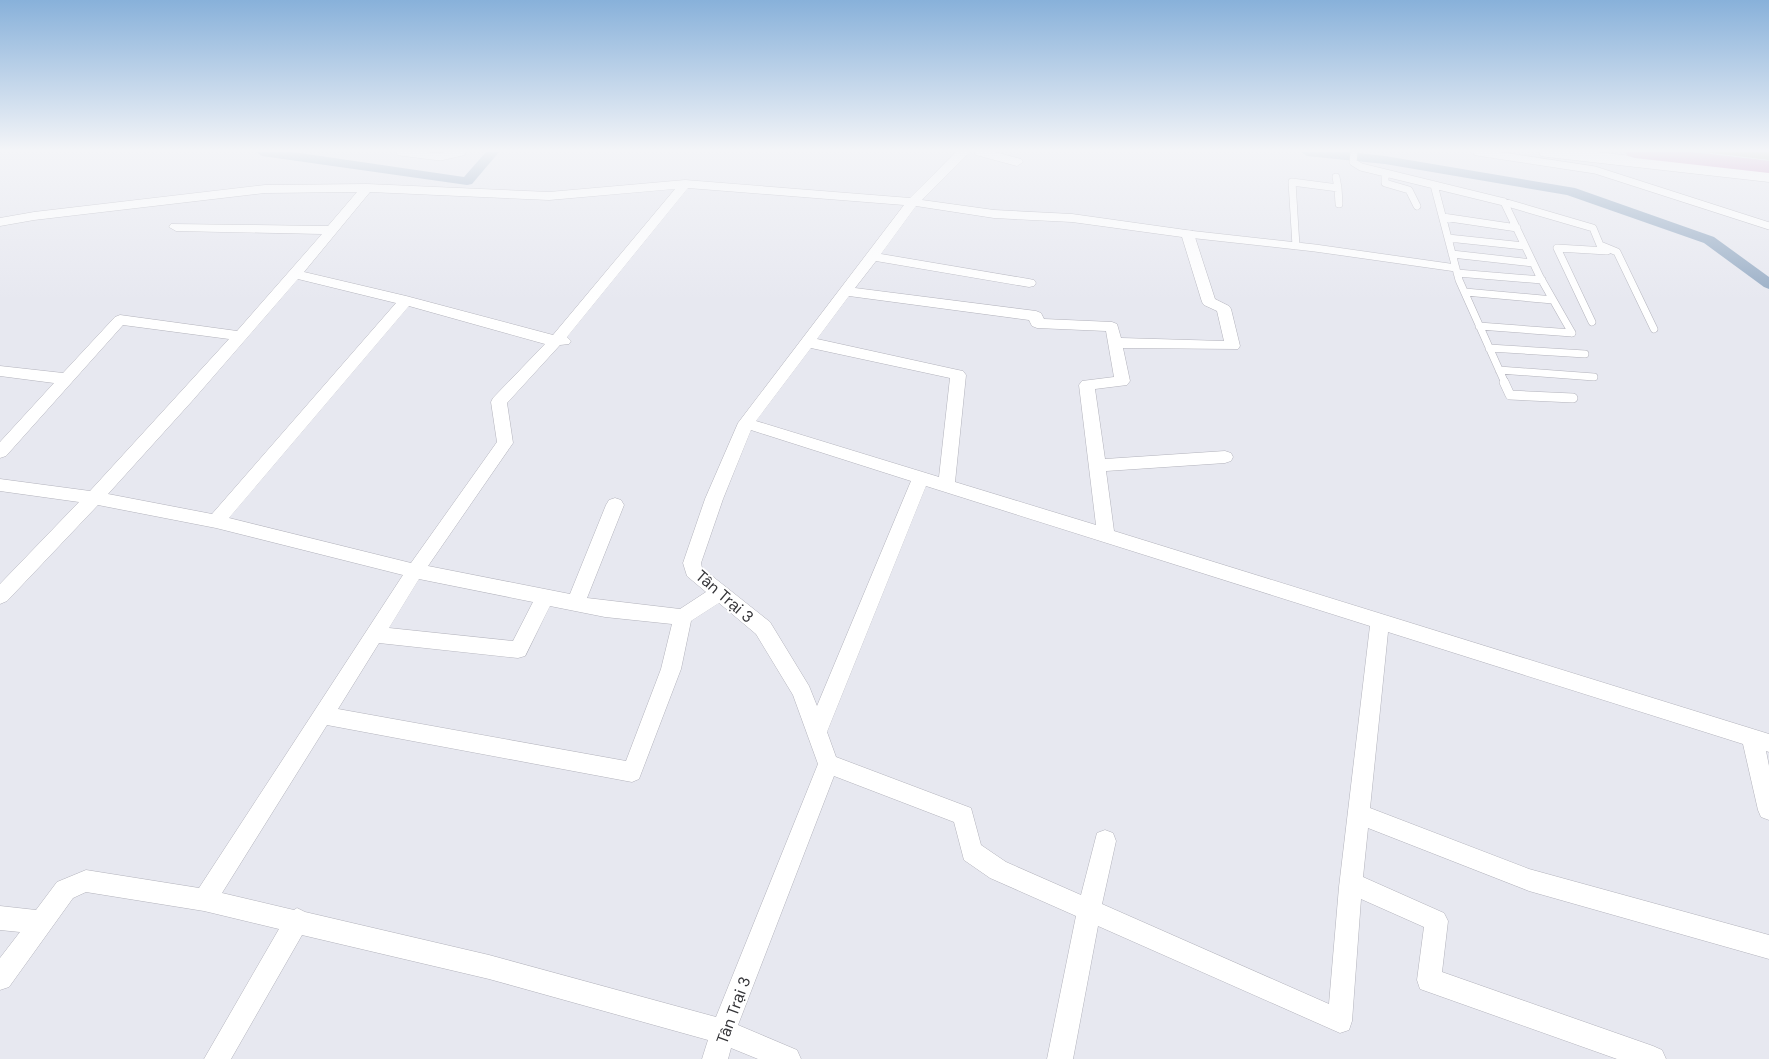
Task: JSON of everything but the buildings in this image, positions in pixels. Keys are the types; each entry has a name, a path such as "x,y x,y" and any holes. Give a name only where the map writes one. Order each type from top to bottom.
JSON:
{"street":[{"path":"0,222 34,216 159,201"},
{"path":"0,596 96,498 296,274 356,201"},
{"path":"204,900 415,571 505,443 499,402 560,340 671,201"},
{"path":"906,201 994,214 1072,218 1188,234 1209,302 1224,309 1233,346 1116,343"},
{"name":"Tân Trại 3","path":"715,1059 828,764 802,692 763,628 693,571 692,563 714,499 746,423 913,202"},
{"path":"176,227 332,230"},
{"path":"872,256 1029,283"},
{"path":"296,274 406,300 544,339 560,340"},
{"path":"846,290 1036,316 1037,323 1112,327 1122,381 1087,385 1106,536"},
{"path":"216,521 406,300"},
{"path":"0,452 120,320 239,336"},
{"path":"807,342 958,375 946,486"},
{"path":"0,371 67,378"},
{"path":"746,423 1761,740 1769,810"},
{"path":"1097,466 1225,456"},
{"path":"816,733 921,478"},
{"path":"0,486 96,498 216,521 415,571 605,609 683,617 718,593"},
{"path":"576,603 615,505"},
{"path":"374,634 518,650 545,597"},
{"path":"322,715 632,772 671,669 683,617"},
{"path":"828,764 963,815 972,852 998,870 1340,1021 1351,883 1380,621"},
{"path":"1359,814 1530,880 1769,947"},
{"path":"1060,1059 1089,911 1105,841"},
{"path":"0,978 66,890 86,881 204,900 297,920 489,967 724,1032 788,1059"},
{"path":"1351,883 1436,921 1429,980 1653,1059"},
{"path":"0,918 41,922"},
{"path":"217,1059 297,920"}],"lane":[{"path":"1293,201 1296,246"},
{"path":"1415,201 1417,206"},
{"path":"1438,201 1452,254 1465,292 1510,395 1573,398"},
{"path":"1695,201 1769,226"},
{"path":"1479,326 1572,334 1524,246 1504,202"},
{"path":"1504,202 1593,228 1600,245 1617,252 1654,329"},
{"path":"1442,218 1517,228"},
{"path":"1188,234 1296,246 1457,270 1542,280"},
{"path":"1448,238 1524,246"},
{"path":"1592,322 1557,248 1617,252"},
{"path":"1452,254 1533,262"},
{"path":"1465,292 1553,300"},
{"path":"1489,348 1585,354"},
{"path":"1499,370 1594,377"}],"waterway":[{"path":"1600,201 1709,240 1769,284"}]}
